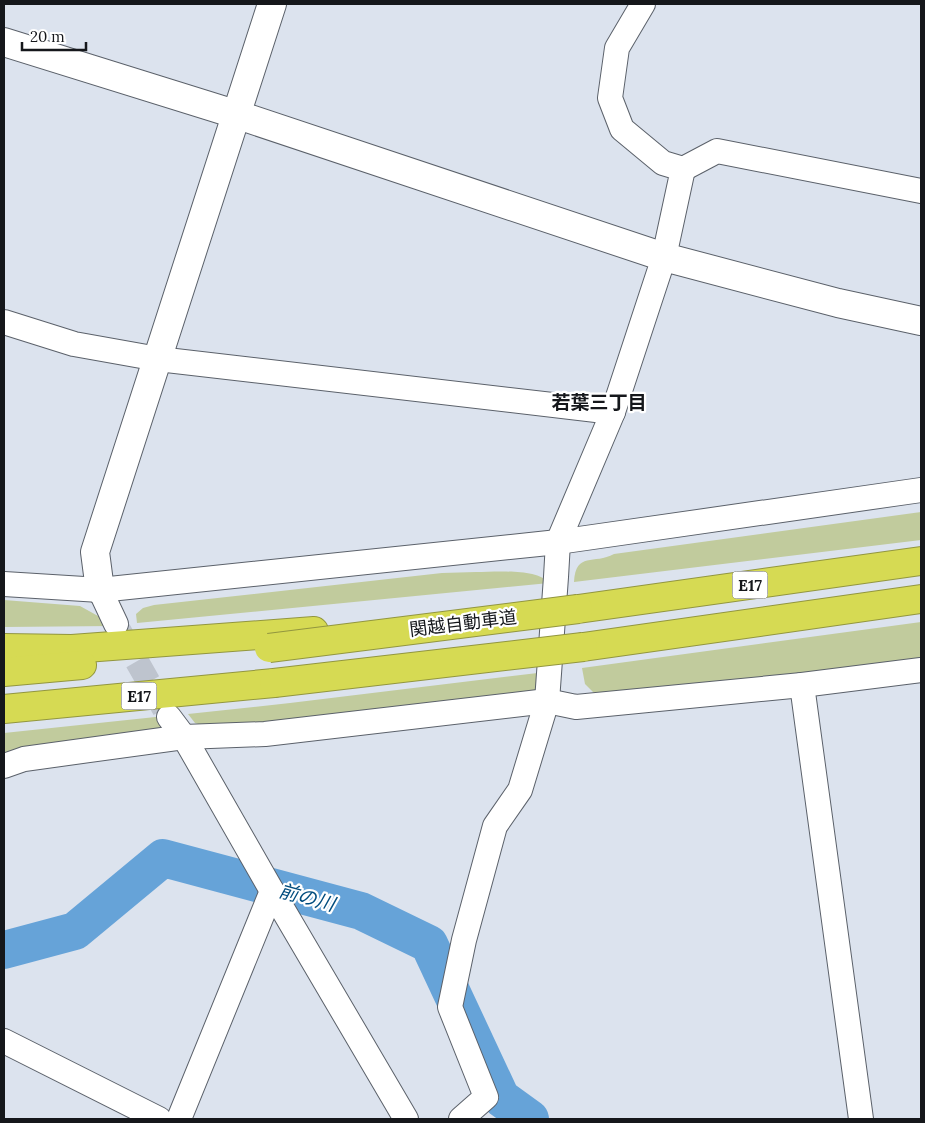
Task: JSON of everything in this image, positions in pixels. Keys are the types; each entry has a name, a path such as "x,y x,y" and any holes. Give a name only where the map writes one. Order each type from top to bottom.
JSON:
{"highway":[{"name":"関越自動車道","path":"4,672 269,641 505,618 921,561"},
{"name":"E17","path":"4,709 274,683 583,647 921,599"},
{"path":"4,648 72,649 269,641"}],"street":[{"path":"116,624 100,590 95,552 272,4"},
{"path":"642,4 616,48 610,98 622,129 663,163 683,169 717,151 921,191"},
{"path":"4,42 235,114 664,257 838,303 921,321"},
{"path":"461,1119 486,1097 450,1006 464,940 495,826 520,790 547,701 558,542 612,412 664,257 683,169"},
{"path":"4,322 74,344 158,359 612,412"},
{"path":"4,584 100,590 558,542 921,490"},
{"path":"4,766 24,759 184,737 265,734 547,701 576,708 802,685 921,670"},
{"path":"802,685 861,1119"},
{"path":"169,717 184,737 406,1119"},
{"path":"179,1119 272,891"},
{"path":"4,1041 159,1119"}],"green space":[{"path":"921,512 921,540 574,582 575,572 582,562 614,554"},
{"path":"504,572 535,575 549,583 137,623 136,614 143,608 154,605 442,573"},
{"path":"4,600 80,606 98,616 107,617 113,626 4,627"},
{"path":"921,622 921,664 611,696 594,693 585,684 582,668"},
{"path":"546,672 546,688 532,695 320,719 205,726 195,723 188,714 290,703"},
{"path":"165,716 163,727 156,733 4,756 4,733"}],"waterway":[{"name":"前の川","path":"4,950 75,931 163,858 361,911 429,944 501,1098 530,1119"}],"tunnel":[{"path":"119,630 164,709"}],"district":[{"name":"若葉三丁目","path":"599,402"}]}
